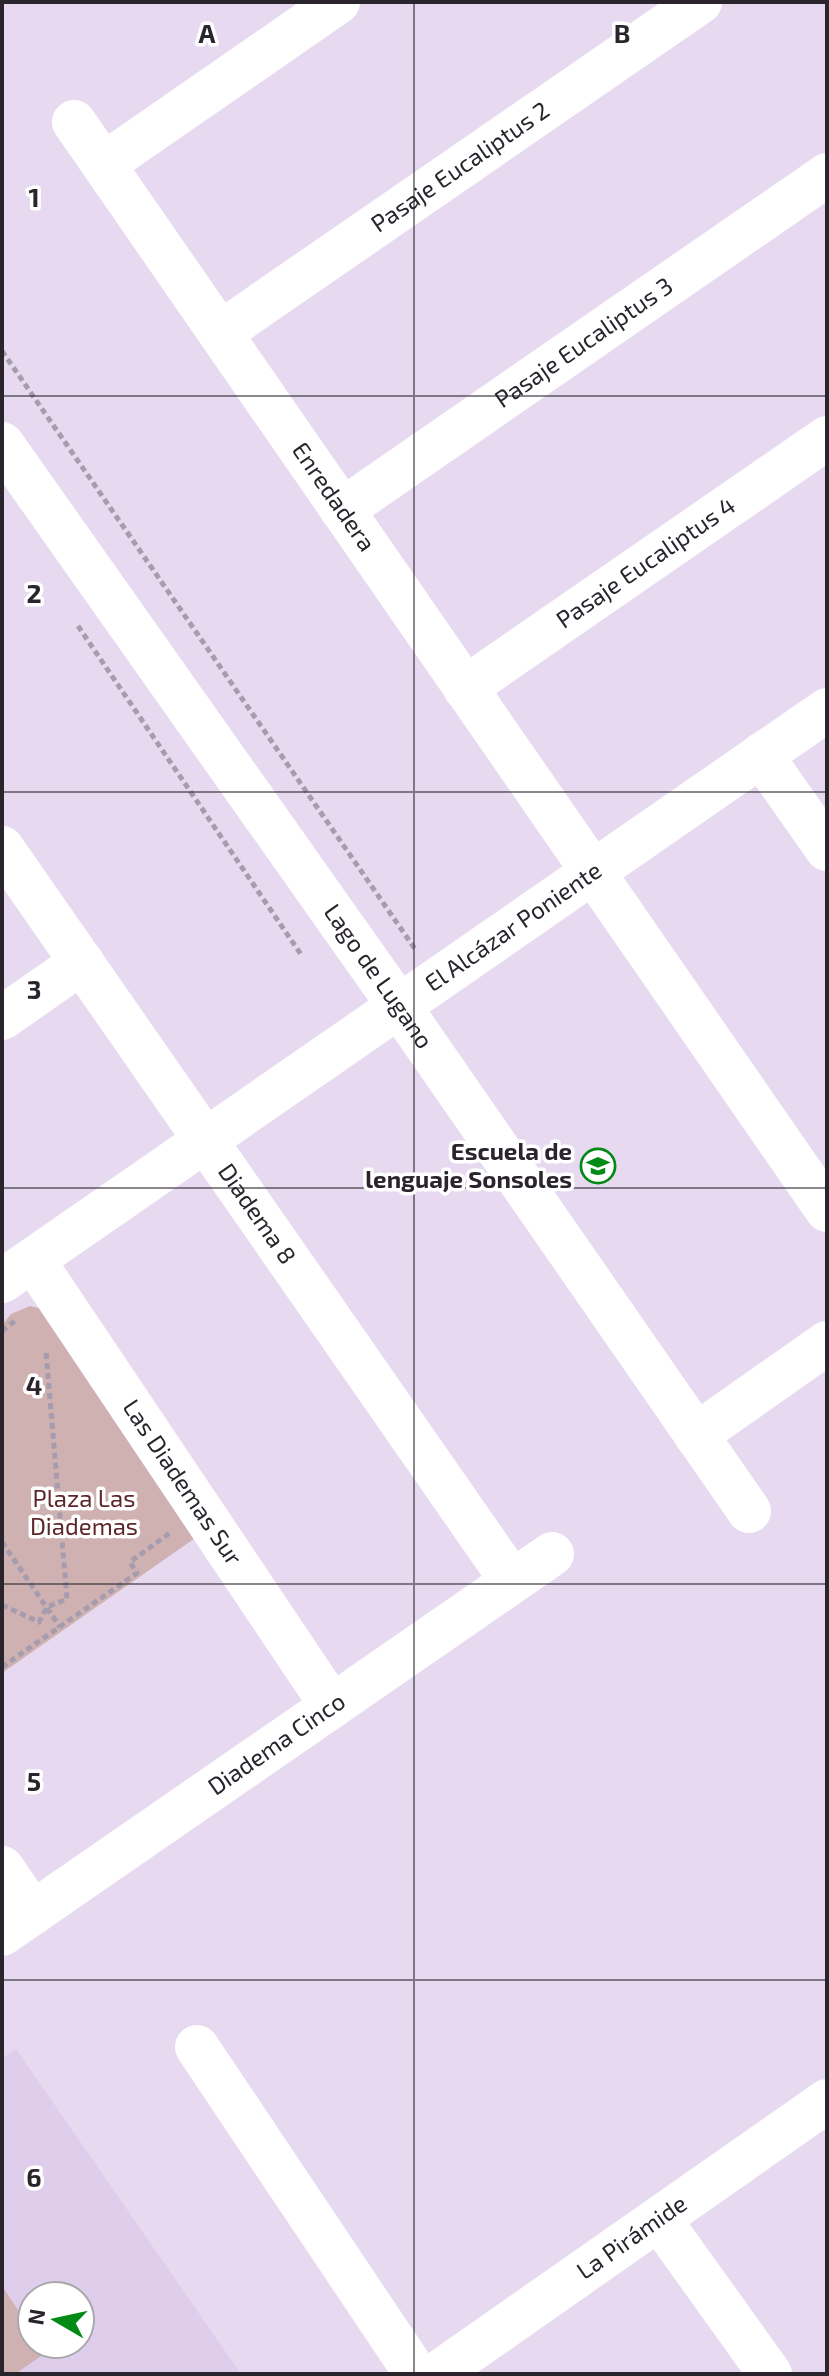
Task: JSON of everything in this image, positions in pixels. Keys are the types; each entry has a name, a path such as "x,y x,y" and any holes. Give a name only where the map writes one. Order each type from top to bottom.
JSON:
{"street":[{"path":"104,164 338,2"},
{"name":"Pasaje Eucaliptus 2","path":"220,333 700,2"},
{"name":"Enredadera","path":"74,122 827,1210"},
{"name":"Pasaje Eucaliptus 3","path":"342,510 827,175"},
{"name":"Pasaje Eucaliptus 4","path":"465,688 827,438"},
{"name":"Lago de Lugano","path":"2,444 399,1006 749,1511"},
{"name":"El Alcázar Poniente","path":"17,1271 827,710"},
{"path":"761,755 827,849"},
{"name":"Diadema 8","path":"2,848 512,1581"},
{"path":"2,1018 82,962"},
{"name":"Las Diademas Sur","path":"17,1271 332,1706"},
{"path":"696,1435 827,1343"},
{"name":"Diadema Cinco","path":"18,1923 552,1554"},
{"path":"2,1868 18,1923"},
{"path":"197,2047 416,2374"},
{"name":"La Pirámide","path":"437,2374 827,2101"},
{"path":"659,2219 770,2374"}],"path":[{"path":"2,351 436,980"},
{"path":"74,619 302,956"},
{"path":"2,1605 39,1622 47,1607 67,1599 45,1339"},
{"path":"2,1667 137,1573 130,1562 181,1524"},
{"path":"2,1542 60,1627"}],"shaded area":[{"path":"16,2049 241,2374 2,2374 2,2058"}],"green space":[{"name":"Plaza Las Diademas","path":"30,1306 39,1308 198,1536 2,1673 2,1325 11,1314"},
{"path":"2,2286 16,2307 16,2360 35,2360 15,2374 2,2374"}],"place":[{"name":"Escuela de lenguaje Sonsoles","path":"598,1166"}]}
